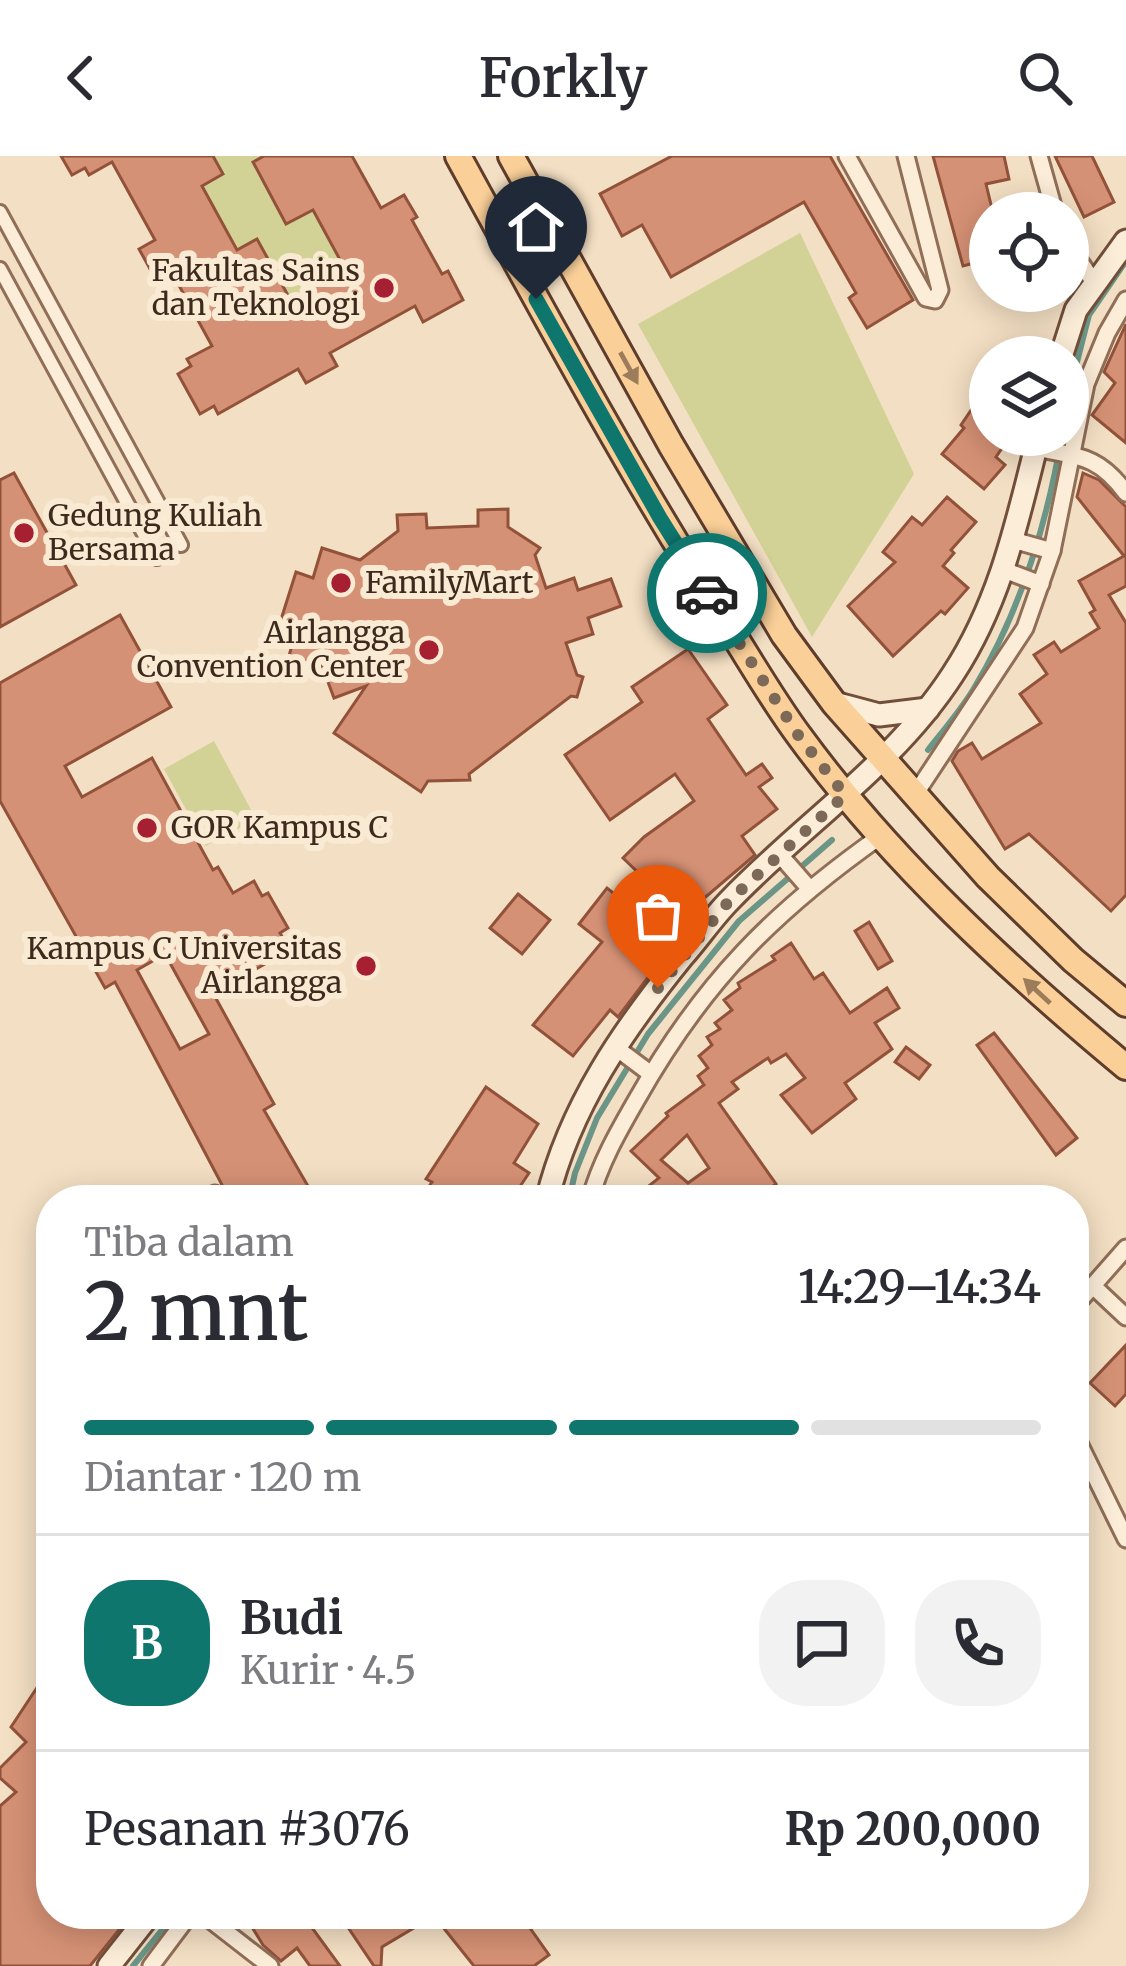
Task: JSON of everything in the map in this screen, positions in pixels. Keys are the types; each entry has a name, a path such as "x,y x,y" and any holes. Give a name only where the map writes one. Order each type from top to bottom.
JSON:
{"main road":[{"path":"458,156 660,518 798,735 850,800 1041,996 1126,1067"},
{"path":"511,156 682,464 784,635 834,704 988,877 1126,1004"},
{"path":"1067,336 1093,281 1126,241"},
{"path":"552,1185 572,1123 619,1050 634,1017 729,901 850,800 899,774 928,709 972,643 1008,572 1036,456"},
{"path":"834,704 879,715 928,709"},
{"path":"109,1966 138,1929"}],"street":[{"path":"847,156 926,298 935,300 940,290 906,156"},
{"path":"1039,156 1049,192"},
{"path":"0,212 182,545"},
{"path":"0,269 157,558"},
{"path":"1089,275 1093,281"},
{"path":"1089,379 1126,300"},
{"path":"899,774 1025,628 1067,456"},
{"path":"1075,456 1110,472 1126,494"},
{"path":"1017,541 1047,550"},
{"path":"1008,572 1035,583"},
{"path":"594,1185 646,1070 693,1007 806,885 878,830"},
{"path":"783,858 806,885"},
{"path":"619,1050 646,1070"},
{"path":"1089,1290 1126,1248"},
{"path":"1093,1286 1126,1317"},
{"path":"1089,1464 1126,1539"},
{"path":"151,1966 179,1929"},
{"path":"222,1929 270,1966"}],"shaded area":[{"path":"213,156 264,156 253,163 286,223 313,210 345,269 290,299 224,257 214,239 227,231 215,209 188,193"},
{"path":"800,233 914,474 812,637 638,324"},
{"path":"214,741 256,819 206,846 164,769"}],"building":[{"name":"Fakultas Sains dan Teknologi","path":"61,156 213,156 223,174 202,186 237,250 257,239 290,299 345,269 313,210 286,224 253,162 264,156 352,156 381,208 404,195 417,217 412,220 442,274 448,271 463,300 423,322 415,306 330,353 337,366 306,383 298,369 218,414 214,406 200,414 178,374 191,366 187,359 212,346 170,269 155,278 139,249 155,240 112,162 89,175 85,168 72,175"},
{"path":"672,156 830,156 913,300 867,328 849,298 856,293 804,202 671,277 642,225 622,236 600,194"},
{"path":"933,156 1004,156 1009,179 986,184 988,192 969,192 969,264 963,266"},
{"path":"1055,156 1092,156 1114,202 1089,214 1089,192 1072,192"},
{"path":"1126,324 1126,443 1092,415 1115,383 1104,372"},
{"path":"969,413 969,456 997,456 1005,465 984,489 942,454 964,428 961,425"},
{"name":"Gedung Kuliah Bersama","path":"14,473 76,585 0,627 0,480"},
{"path":"1083,473 1099,480 1126,507 1126,586 1109,595 1126,623 1126,895 1111,911 1029,834 1005,849 952,761 972,743 982,759 1041,723 1020,694 1047,674 1034,655 1054,642 1061,652 1099,628 1079,581 1124,556 1077,497"},
{"path":"947,497 976,522 943,566 968,588 945,614 941,611 893,656 848,606 895,562 883,552 912,517 922,525"},
{"name":"Airlangga Convention Center","path":"508,509 508,527 540,548 535,555 546,588 574,578 578,590 611,579 621,606 588,618 593,634 566,643 577,675 583,677 577,697 571,696 469,774 470,780 428,781 421,792 334,733 366,686 334,698 322,666 289,656 295,634 278,629 296,572 313,578 322,548 360,560 398,531 397,515 426,514 427,528 478,526 478,510"},
{"path":"120,615 171,707 65,766 82,797 152,758 213,870 218,867 233,893 254,881 262,896 268,893 288,928 280,933 290,950 213,993 274,1104 264,1110 307,1185 222,1185 115,982 105,988 0,801 0,683","holes":["165,954 209,1034 180,1049 137,970"]},
{"path":"688,649 727,705 708,719 746,775 762,764 772,778 759,787 777,809 742,836 755,855 695,906 691,901 657,930 671,947 618,1017 610,1010 573,1056 533,1025 602,942 579,924 607,888 631,907 653,887 623,858 694,801 675,774 610,820 565,755 642,702 632,687"},
{"path":"518,894 550,920 522,954 490,928"},
{"path":"869,922 892,961 878,969 855,931"},
{"path":"791,943 814,979 823,973 850,1013 887,988 899,1008 875,1023 892,1049 845,1083 856,1099 812,1133 781,1095 805,1078 786,1054 771,1063 768,1058 732,1082 738,1089 719,1103 775,1185 650,1185 659,1178 631,1151 666,1113 704,1085 698,1076 708,1068 699,1056 712,1045 707,1037 720,1029 715,1023 732,1010 724,1000 740,988 738,983 775,960 772,956","holes":["687,1135 709,1168 688,1183 661,1160"]},
{"path":"994,1033 1077,1138 1056,1155 977,1045"},
{"path":"906,1047 930,1065 919,1079 895,1062"},
{"path":"486,1087 538,1124 514,1163 529,1173 521,1185 430,1185 426,1179"},
{"path":"1126,1345 1126,1394 1115,1406 1090,1383"},
{"path":"36,1689 36,1929 120,1929 90,1966 0,1966 0,1806 16,1792 0,1778 0,1768 26,1742 11,1727"},
{"path":"253,1929 313,1929 340,1966 310,1966 297,1948 281,1961"},
{"path":"349,1929 412,1929 382,1947 381,1966 374,1966"},
{"path":"444,1929 531,1929 549,1955 534,1966 474,1966"}],"waterway":[{"path":"1084,336 1089,315 1126,261"},
{"path":"928,750 973,690 1005,630 1040,534 1058,456"},
{"path":"572,1185 597,1118 648,1034 739,921 832,840"},
{"path":"133,1966 163,1929"}],"way so far":[{"path":"658,988 729,901 845,795 798,735 707,593"}],"place":[{"name":"Fakultas Sains dan Teknologi","path":"384,288"},
{"name":"Gedung Kuliah Bersama","path":"24,533"},
{"name":"FamilyMart","path":"341,583"},
{"name":"Airlangga Convention Center","path":"429,650"},
{"name":"GOR Kampus C","path":"147,828"},
{"name":"Kampus C Universitas Airlangga","path":"366,966"}],"route":[{"path":"536,299 707,593"}]}
